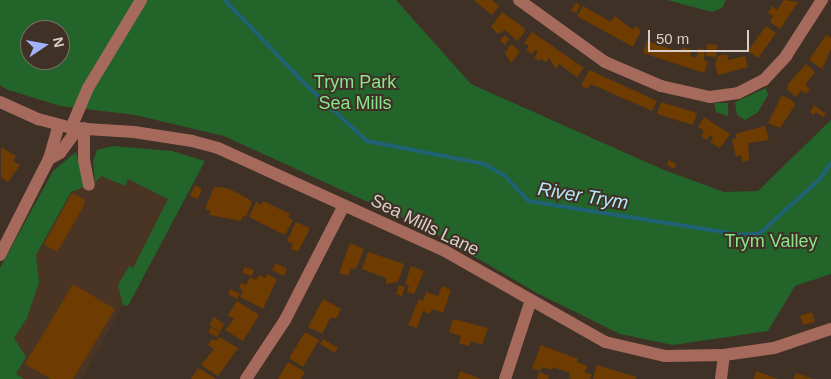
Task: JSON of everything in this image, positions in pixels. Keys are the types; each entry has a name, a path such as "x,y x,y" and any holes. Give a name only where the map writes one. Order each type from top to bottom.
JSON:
{"street":[{"path":"49,159 60,153 73,127 88,88 141,0"},
{"path":"525,2 605,62 661,86 710,97 738,93 764,80 786,56 822,0"},
{"name":"Sea Mills Lane","path":"0,102 22,113 73,127 192,141 242,158 445,251 606,342 666,356 724,355 774,348 831,329"},
{"path":"0,255 49,159 73,127"},
{"path":"73,127 84,160 89,185"},
{"path":"246,379 285,320 344,205"},
{"path":"505,379 531,300"},
{"path":"721,379 724,355"}],"shaded area":[{"path":"101,176 124,186 128,179 168,199 133,268 129,266 118,285 123,305 82,379 24,379 16,374 14,338 27,318 39,282 36,255 71,192 95,183"}],"green space":[{"name":"Trym Park Sea Mills","path":"0,0 396,0 471,84 664,170 724,192 758,191 831,120 831,274 795,286 768,331 673,345 620,334 537,293 427,229 224,136 135,115 61,106 8,90 0,85"},
{"path":"667,0 726,0 722,8 712,12"},
{"path":"766,88 768,95 758,112 745,120 737,115 735,102"},
{"path":"714,103 728,103 728,116 716,112"},
{"path":"113,146 172,151 205,161 128,306 123,305 118,285 129,266 133,268 168,199 128,179 125,186 101,176 95,183 93,161 97,150"},
{"path":"76,152 84,187 71,192 36,255 39,282 27,318 14,338 26,357 16,374 24,379 0,379 0,268 53,171"}],"building":[{"path":"474,0 492,0 499,6 492,15"},
{"path":"784,0 798,2 780,29 770,22 773,16 768,13 772,6 777,10"},
{"path":"576,3 580,5 576,13 571,11"},
{"path":"583,6 611,22 615,16 633,30 635,26 641,30 633,47 577,16"},
{"path":"502,12 524,28 525,32 517,41 505,30 498,34 491,27"},
{"path":"766,26 776,33 758,58 748,51"},
{"path":"532,32 584,68 577,77 559,64 556,69 549,58 546,62 534,58 538,52 535,50 532,54 526,50 529,46 524,43"},
{"path":"505,35 509,39 505,45 500,40"},
{"path":"826,35 831,38 831,49 822,69 809,60"},
{"path":"647,41 680,52 682,47 692,50 690,56 696,58 699,48 705,50 704,60 708,62 704,73 643,53"},
{"path":"511,44 520,51 511,63 505,53"},
{"path":"707,44 717,45 716,57 706,56"},
{"path":"727,54 728,60 745,56 748,67 718,75 715,64 718,56"},
{"path":"806,64 815,72 805,85 810,89 806,94 801,90 796,97 787,89 788,84"},
{"path":"589,70 657,101 652,111 591,84 588,89 581,86"},
{"path":"782,95 793,101 795,105 780,128 768,123"},
{"path":"661,102 697,113 693,125 657,114"},
{"path":"814,105 826,114 823,117 816,112 814,115 810,112"},
{"path":"704,117 730,134 720,148 710,142 713,137 710,135 707,140 701,136 704,131 698,127"},
{"path":"765,126 769,140 748,143 749,160 743,162 741,155 736,157 732,139 737,138 735,134"},
{"path":"1,147 16,156 13,161 20,165 8,182 1,178"},
{"path":"669,160 676,164 674,169 667,165"},
{"path":"195,185 202,189 198,199 190,196"},
{"path":"214,187 227,188 252,202 246,217 243,216 241,221 209,215 211,211 205,209"},
{"path":"72,193 85,200 83,207 57,252 44,244"},
{"path":"263,201 290,214 288,217 293,220 285,235 249,217 256,202 261,205"},
{"path":"296,222 310,228 298,252 291,248 293,244 287,241"},
{"path":"350,243 364,249 356,269 351,268 348,276 339,273"},
{"path":"368,252 404,264 398,282 386,284 386,278 362,269"},
{"path":"276,263 287,269 284,276 272,270"},
{"path":"411,266 424,271 414,294 407,292 409,286 405,284"},
{"path":"245,267 254,270 252,276 242,273"},
{"path":"267,274 277,279 263,309 240,297 243,290 239,288 241,283 246,285 250,277 256,280 259,275 265,278"},
{"path":"73,284 115,309 73,379 51,379 25,364"},
{"path":"399,285 405,287 402,296 396,294"},
{"path":"442,286 451,290 443,313 432,309 430,314 423,311 417,328 408,325 419,299 423,301 426,292 438,296"},
{"path":"230,289 240,294 237,299 228,294"},
{"path":"323,299 341,309 336,319 331,317 322,334 308,327"},
{"path":"237,301 259,315 243,341 225,330 234,319 228,315"},
{"path":"812,312 815,322 803,325 800,316"},
{"path":"214,317 224,324 220,331 209,325"},
{"path":"453,319 488,328 482,345 471,341 469,346 459,343 461,336 449,332"},
{"path":"211,327 220,332 217,337 208,332"},
{"path":"305,332 319,340 303,367 289,358"},
{"path":"219,337 238,348 218,376 201,365 214,349 208,345 212,339 216,341"},
{"path":"323,339 338,348 335,353 320,344"},
{"path":"541,345 578,359 577,362 587,366 585,372 592,375 590,379 572,379 569,378 570,373 553,367 552,370 542,367 541,371 532,368"},
{"path":"288,362 305,372 301,379 278,379"},
{"path":"597,365 636,377 636,379 593,379"},
{"path":"198,368 205,372 216,379 191,379"},
{"path":"460,371 481,379 458,379"},
{"path":"756,371 778,379 754,379"},
{"path":"539,372 549,376 548,379 537,379"},
{"path":"796,373 813,379 794,379"}],"waterway":[{"name":"River Trym","path":"225,0 307,86 367,141 484,164 504,175 528,201 742,235 760,233 820,179 831,163"}],"park label":[{"name":"Trym Valley","path":"771,241"}]}
